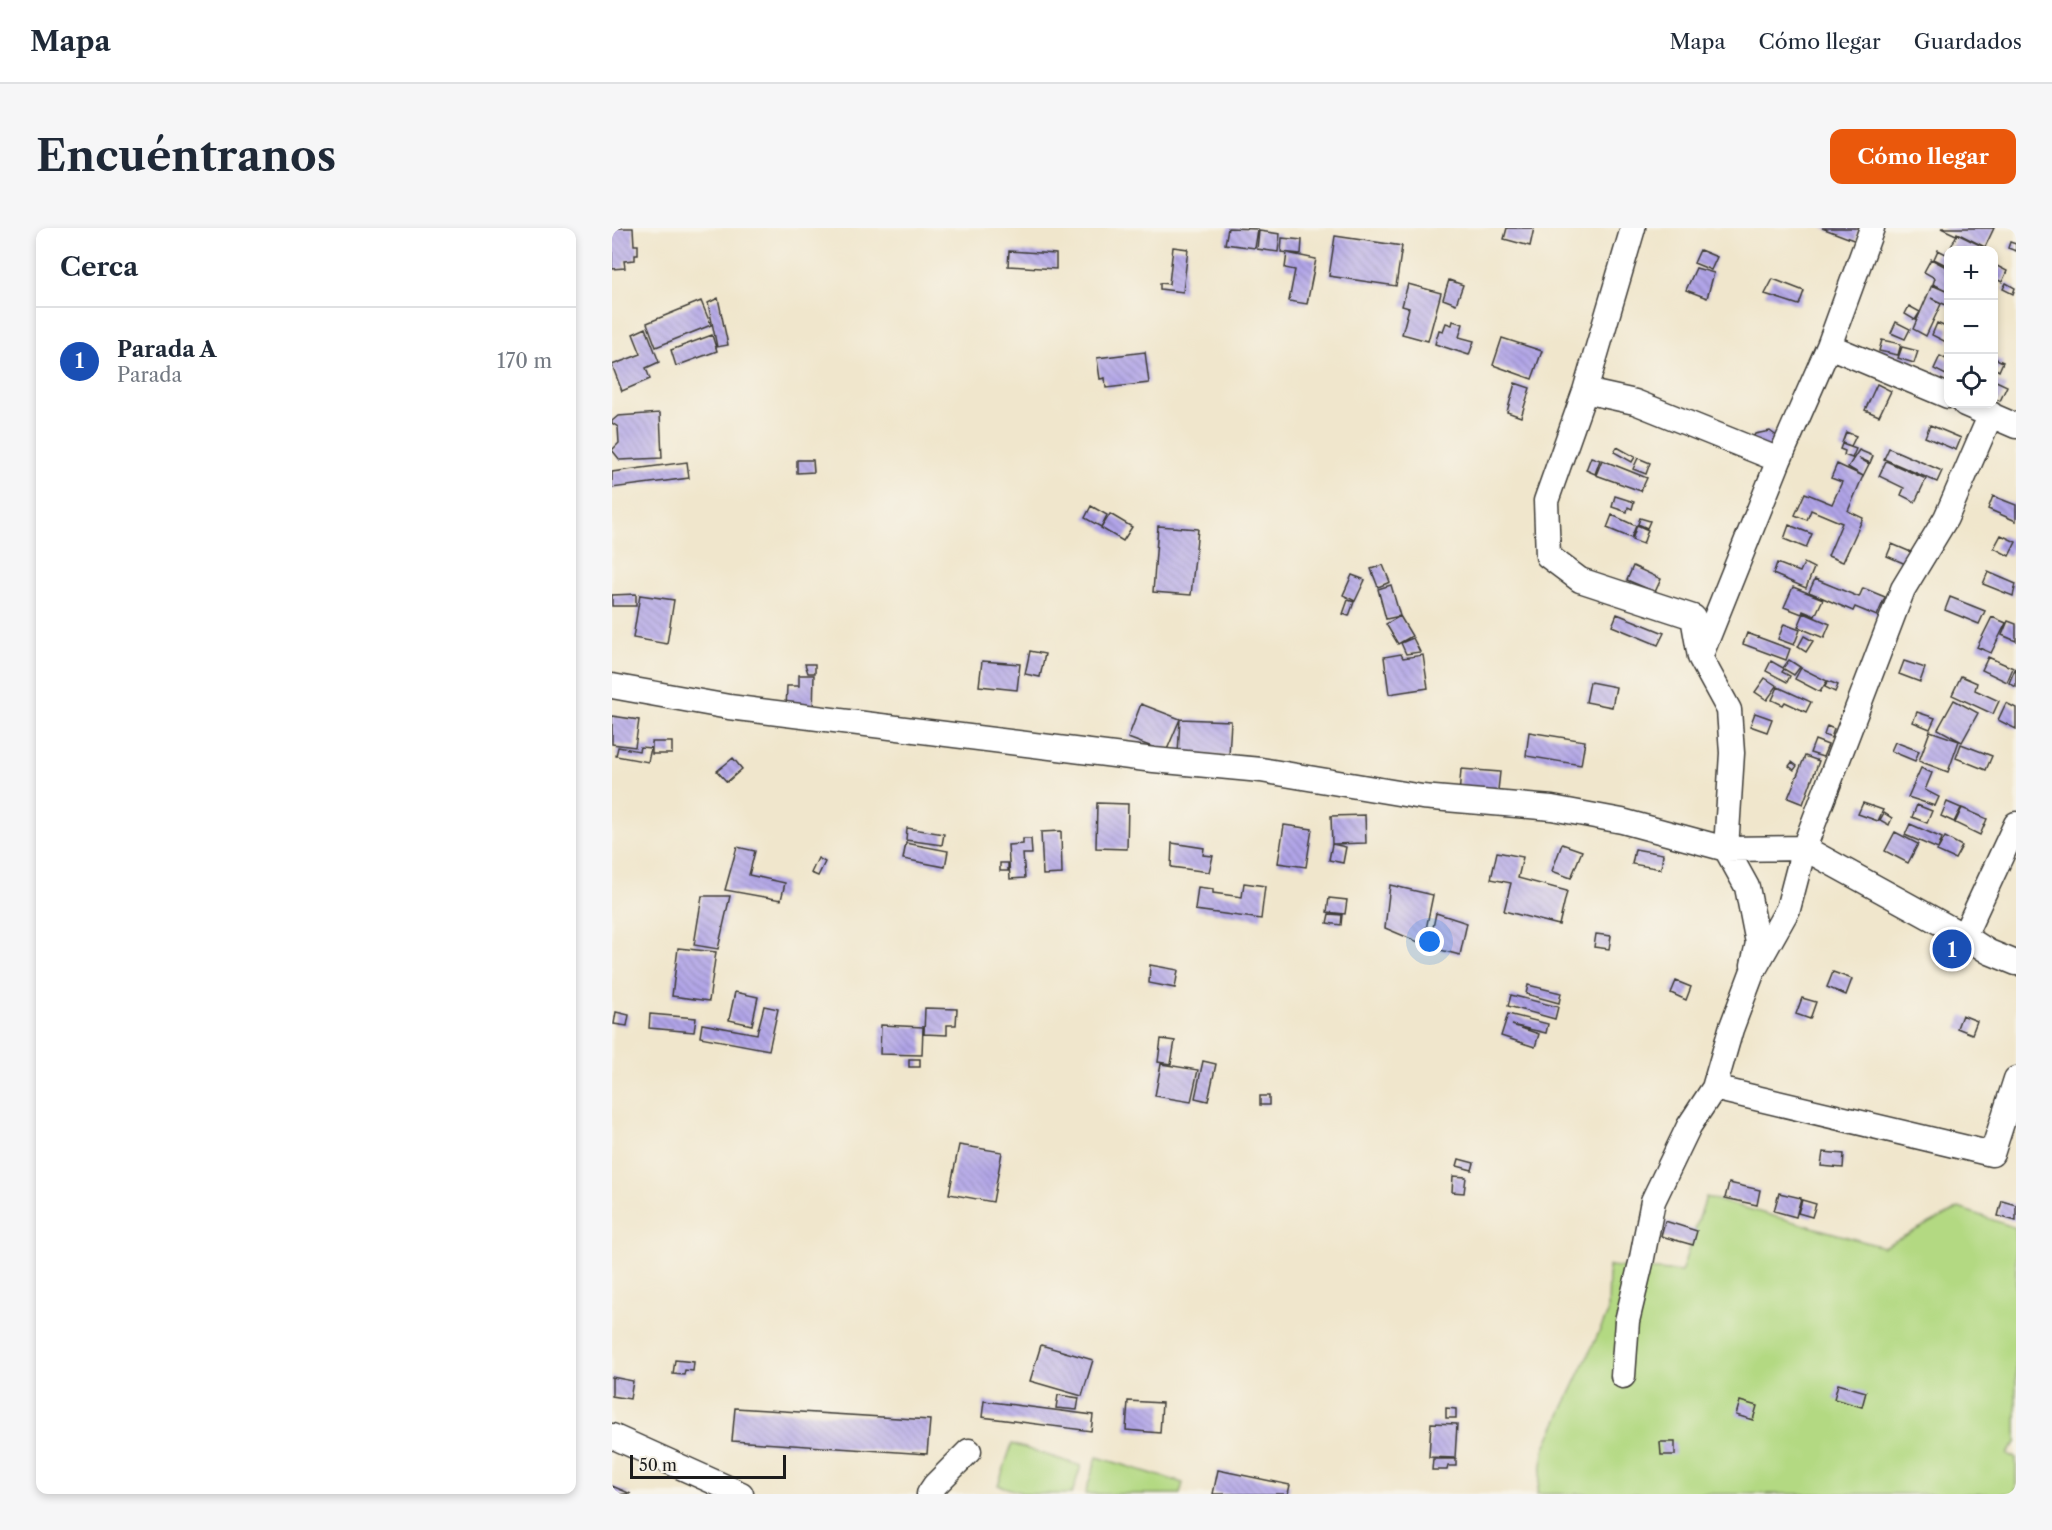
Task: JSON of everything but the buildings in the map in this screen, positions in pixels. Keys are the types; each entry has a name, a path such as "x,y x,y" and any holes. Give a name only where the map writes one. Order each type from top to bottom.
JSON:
{"street":[{"path":"1633,228 1585,391 1546,501 1548,556 1580,580 1693,617 1700,657 1729,710 1732,753 1726,849 1747,887 1758,943 1752,974"},
{"path":"1700,657 1779,460 1828,346 1872,228"},
{"path":"1828,346 1944,394"},
{"path":"1585,391 1635,402 1779,460"},
{"path":"1975,408 2016,426"},
{"path":"1623,1376 1627,1321 1653,1202 1689,1126 1714,1088 1731,1029 1752,974 1788,909 1804,848 1903,590 1946,518 1991,414"},
{"path":"612,686 729,707 1154,760 1261,770 1422,797 1552,808 1622,821 1726,849 1804,848 1989,952 2016,963"},
{"path":"1964,936 2016,824"},
{"path":"1714,1088 1992,1154 2016,1079"},
{"path":"612,1436 741,1494"},
{"path":"929,1494 969,1451"}],"green space":[{"path":"1706,1197 1883,1247 1959,1208 2016,1228 2016,1443 2007,1454 2016,1458 2016,1494 1537,1494 1545,1447 1608,1313 1609,1266 1681,1272"},
{"path":"1012,1444 1081,1466 1072,1494 1025,1494 998,1485"},
{"path":"1097,1457 1183,1483 1180,1494 1085,1494"}],"place":[{"name":"Parada A","path":"1952,949"}]}
